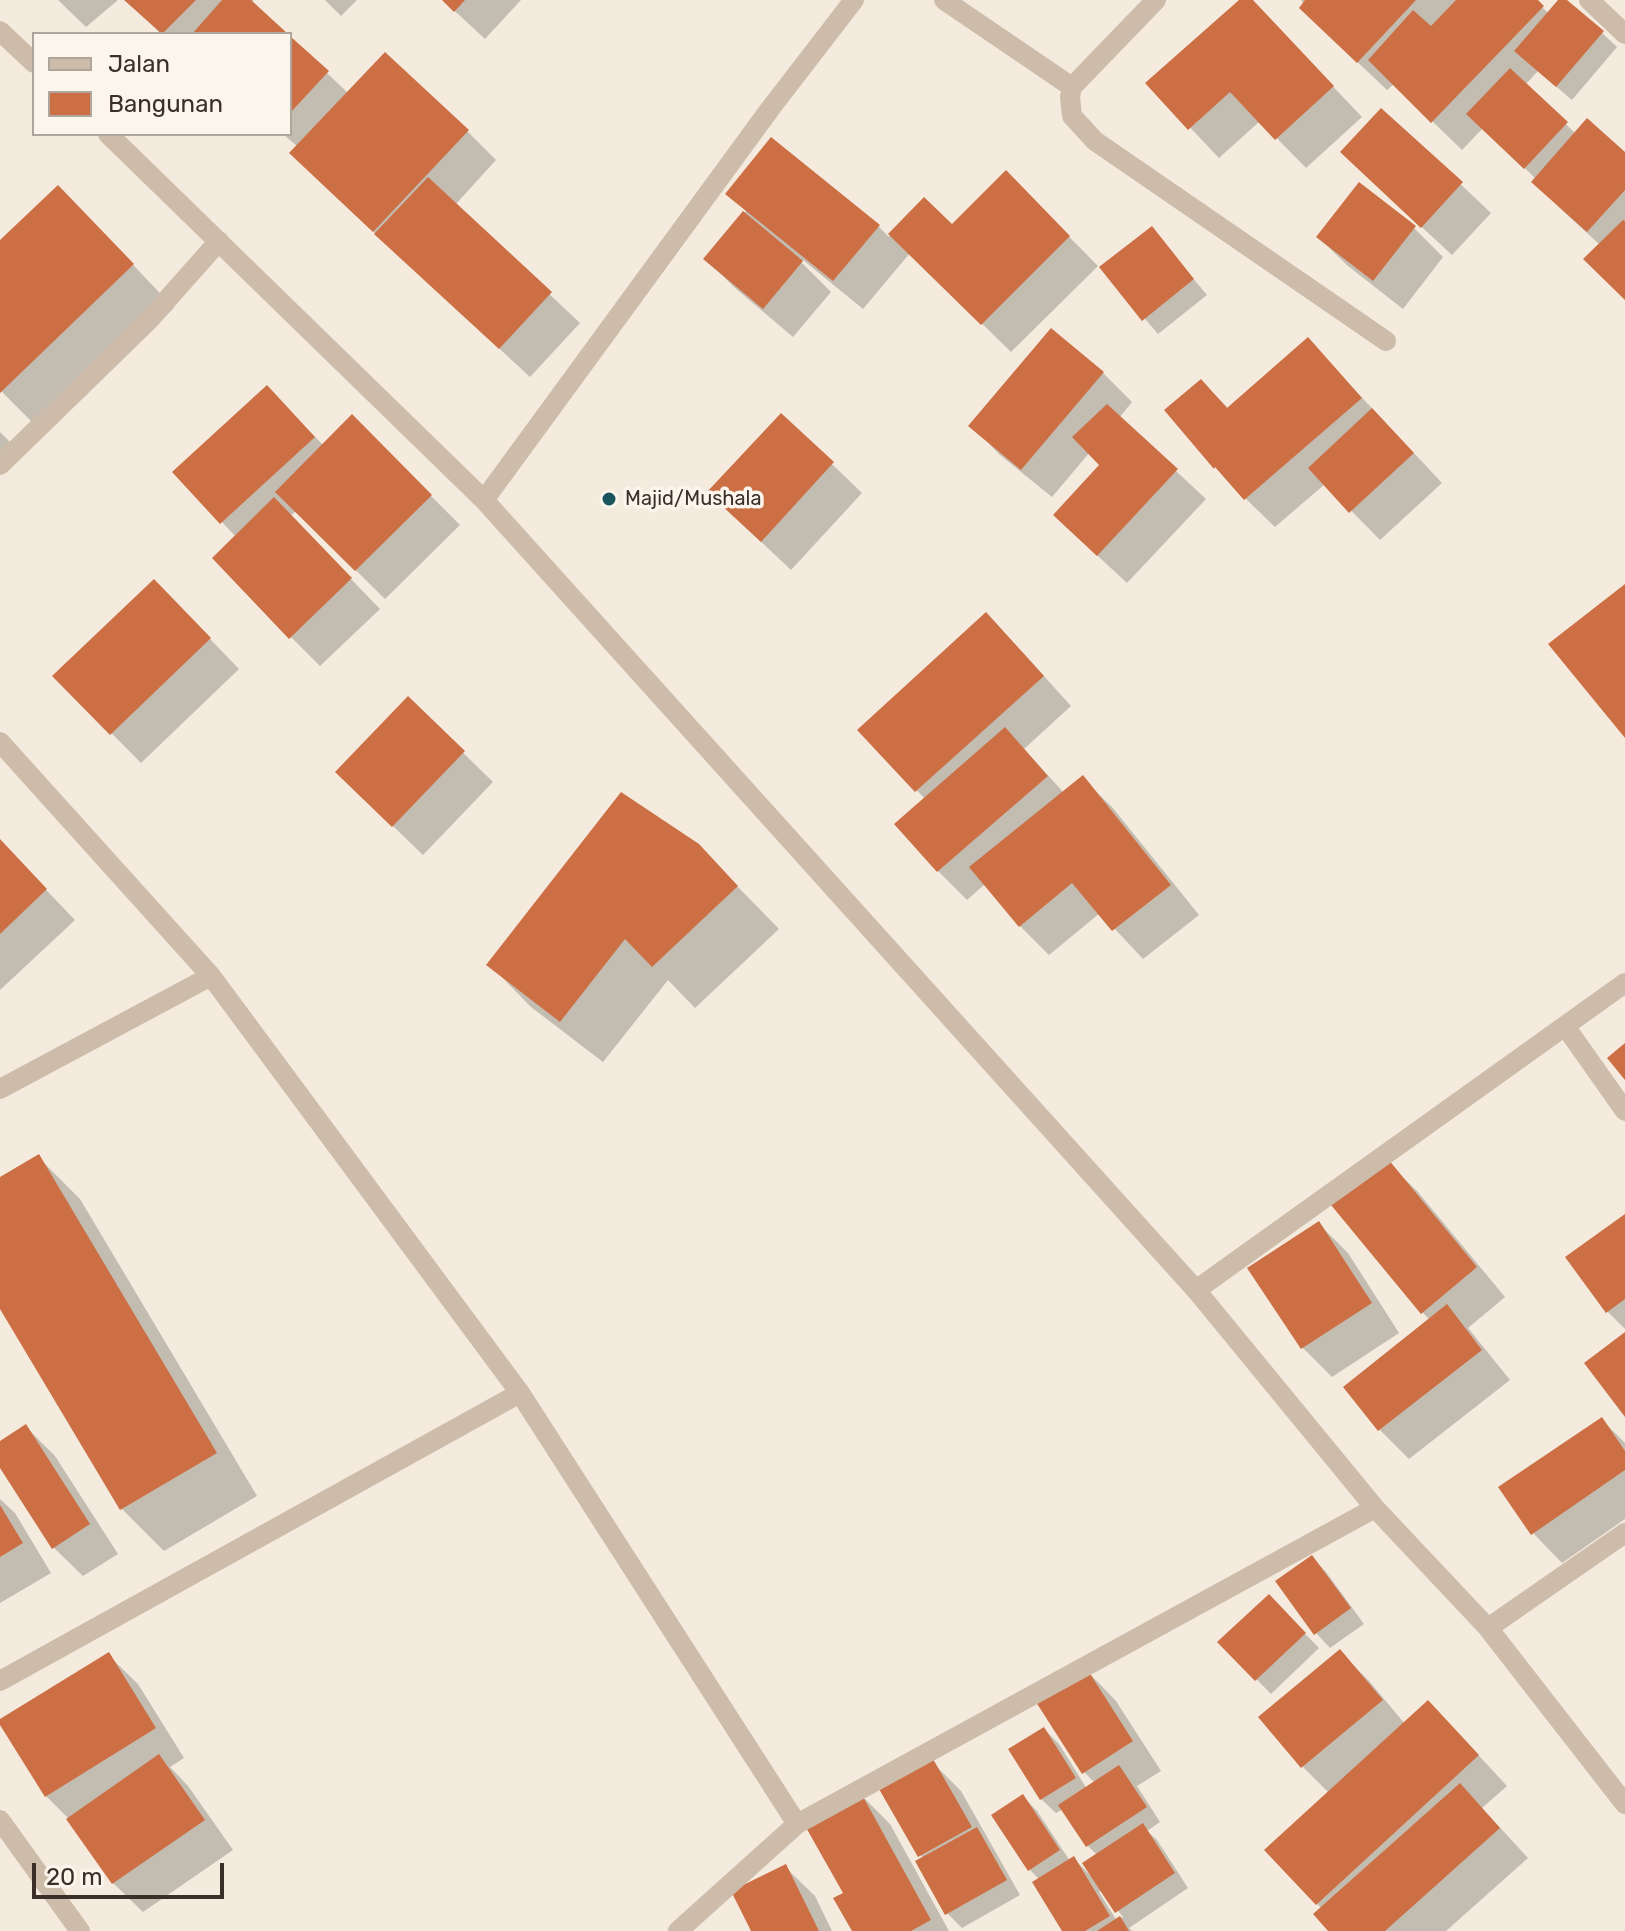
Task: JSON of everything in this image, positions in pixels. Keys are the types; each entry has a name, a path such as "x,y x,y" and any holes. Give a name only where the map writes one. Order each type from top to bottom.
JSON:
{"street":[{"path":"484,500 770,109 854,0"},
{"path":"944,0 1072,87"},
{"path":"1156,0 1072,87 1072,116 1095,141 1386,341"},
{"path":"1589,0 1625,34"},
{"path":"0,31 32,61"},
{"path":"110,136 484,500 1196,1290 1375,1508 1488,1628 1625,1804"},
{"path":"0,465 149,320 219,241"},
{"path":"0,742 211,976 520,1393 797,1824"},
{"path":"0,1089 211,976"},
{"path":"1196,1290 1625,983"},
{"path":"1565,1026 1625,1111"},
{"path":"0,1681 520,1393"},
{"path":"678,1931 797,1824 1375,1508"},
{"path":"1488,1628 1625,1533"},
{"path":"0,1820 80,1931"}],"building":[{"path":"124,0 196,0 164,32 160,32"},
{"path":"222,0 251,0 286,32 194,32"},
{"path":"442,0 465,0 454,12"},
{"path":"1239,0 1253,0 1334,86 1275,140 1230,92 1188,130 1145,83"},
{"path":"1305,0 1416,0 1357,63 1299,8"},
{"path":"1456,0 1538,0 1544,6 1431,123 1368,60 1413,10 1431,26"},
{"path":"1558,0 1567,0 1604,31 1556,87 1514,51"},
{"path":"292,38 329,71 292,111"},
{"path":"385,52 469,130 373,232 289,153"},
{"path":"1510,68 1568,122 1524,169 1466,114"},
{"path":"1381,108 1463,182 1421,228 1340,152"},
{"path":"1587,118 1625,152 1625,190 1587,232 1531,182"},
{"path":"771,137 880,225 833,281 725,194"},
{"path":"1006,170 1070,236 981,325 888,234 924,197 952,224"},
{"path":"428,177 552,292 499,349 374,234"},
{"path":"1359,182 1416,226 1373,281 1316,237"},
{"path":"58,185 134,264 0,393 0,240"},
{"path":"743,211 803,261 763,309 703,259"},
{"path":"1625,221 1625,300 1583,259"},
{"path":"1152,226 1194,279 1142,321 1099,267"},
{"path":"1051,328 1104,372 1021,470 968,426"},
{"path":"1308,337 1362,398 1244,500 1164,410 1201,379 1227,408"},
{"path":"267,385 315,437 220,524 172,472"},
{"path":"1107,404 1178,469 1097,556 1053,515 1099,465 1072,437"},
{"path":"1372,408 1414,453 1349,513 1308,468"},
{"path":"781,413 834,462 761,542 707,492"},
{"path":"352,414 432,495 355,571 275,492"},
{"path":"274,497 352,578 289,639 212,558"},
{"path":"154,579 211,638 110,735 52,676"},
{"path":"1625,584 1625,738 1548,644"},
{"path":"986,612 1044,676 915,792 857,730"},
{"path":"408,696 465,751 392,827 335,772"},
{"path":"1005,727 1048,776 937,872 894,824"},
{"path":"1083,775 1171,885 1112,931 1072,883 1019,927 969,867"},
{"path":"621,792 699,844 738,886 652,967 625,939 560,1022 486,965"},
{"path":"0,839 47,889 0,934"},
{"path":"1625,1043 1625,1080 1607,1058"},
{"path":"39,1154 217,1453 120,1510 0,1309 0,1177"},
{"path":"1388,1159 1477,1267 1421,1314 1331,1205"},
{"path":"1625,1214 1625,1299 1606,1313 1565,1257"},
{"path":"1319,1221 1372,1303 1301,1349 1247,1268"},
{"path":"1447,1304 1482,1350 1378,1431 1343,1387"},
{"path":"1625,1332 1625,1417 1584,1363"},
{"path":"1602,1417 1625,1451 1625,1470 1531,1535 1498,1487"},
{"path":"26,1424 90,1524 52,1549 0,1468 0,1441"},
{"path":"0,1505 23,1543 0,1557"},
{"path":"1312,1555 1351,1608 1314,1635 1275,1581"},
{"path":"1269,1594 1306,1633 1255,1681 1217,1642"},
{"path":"1340,1649 1383,1700 1301,1768 1258,1717"},
{"path":"109,1652 156,1728 45,1797 0,1725 0,1719"},
{"path":"1087,1669 1133,1741 1082,1774 1036,1702"},
{"path":"1428,1700 1479,1755 1316,1905 1264,1850"},
{"path":"1044,1727 1076,1778 1040,1800 1008,1749"},
{"path":"159,1754 205,1820 112,1884 66,1819"},
{"path":"933,1759 972,1827 918,1857 879,1789"},
{"path":"1119,1765 1147,1807 1086,1847 1058,1805"},
{"path":"1460,1783 1500,1828 1385,1931 1328,1931 1313,1914"},
{"path":"861,1793 931,1920 911,1931 852,1931 833,1898 843,1893 804,1824"},
{"path":"1023,1794 1060,1850 1028,1871 991,1815"},
{"path":"1143,1823 1175,1873 1115,1913 1082,1863"},
{"path":"977,1827 1007,1880 945,1915 915,1861"},
{"path":"1074,1856 1110,1916 1085,1931 1062,1931 1032,1882"},
{"path":"786,1864 819,1931 751,1931 731,1891"},
{"path":"1120,1916 1129,1931 1097,1931"}],"place":[{"name":"Majid/Mushala","path":"609,499"}]}
